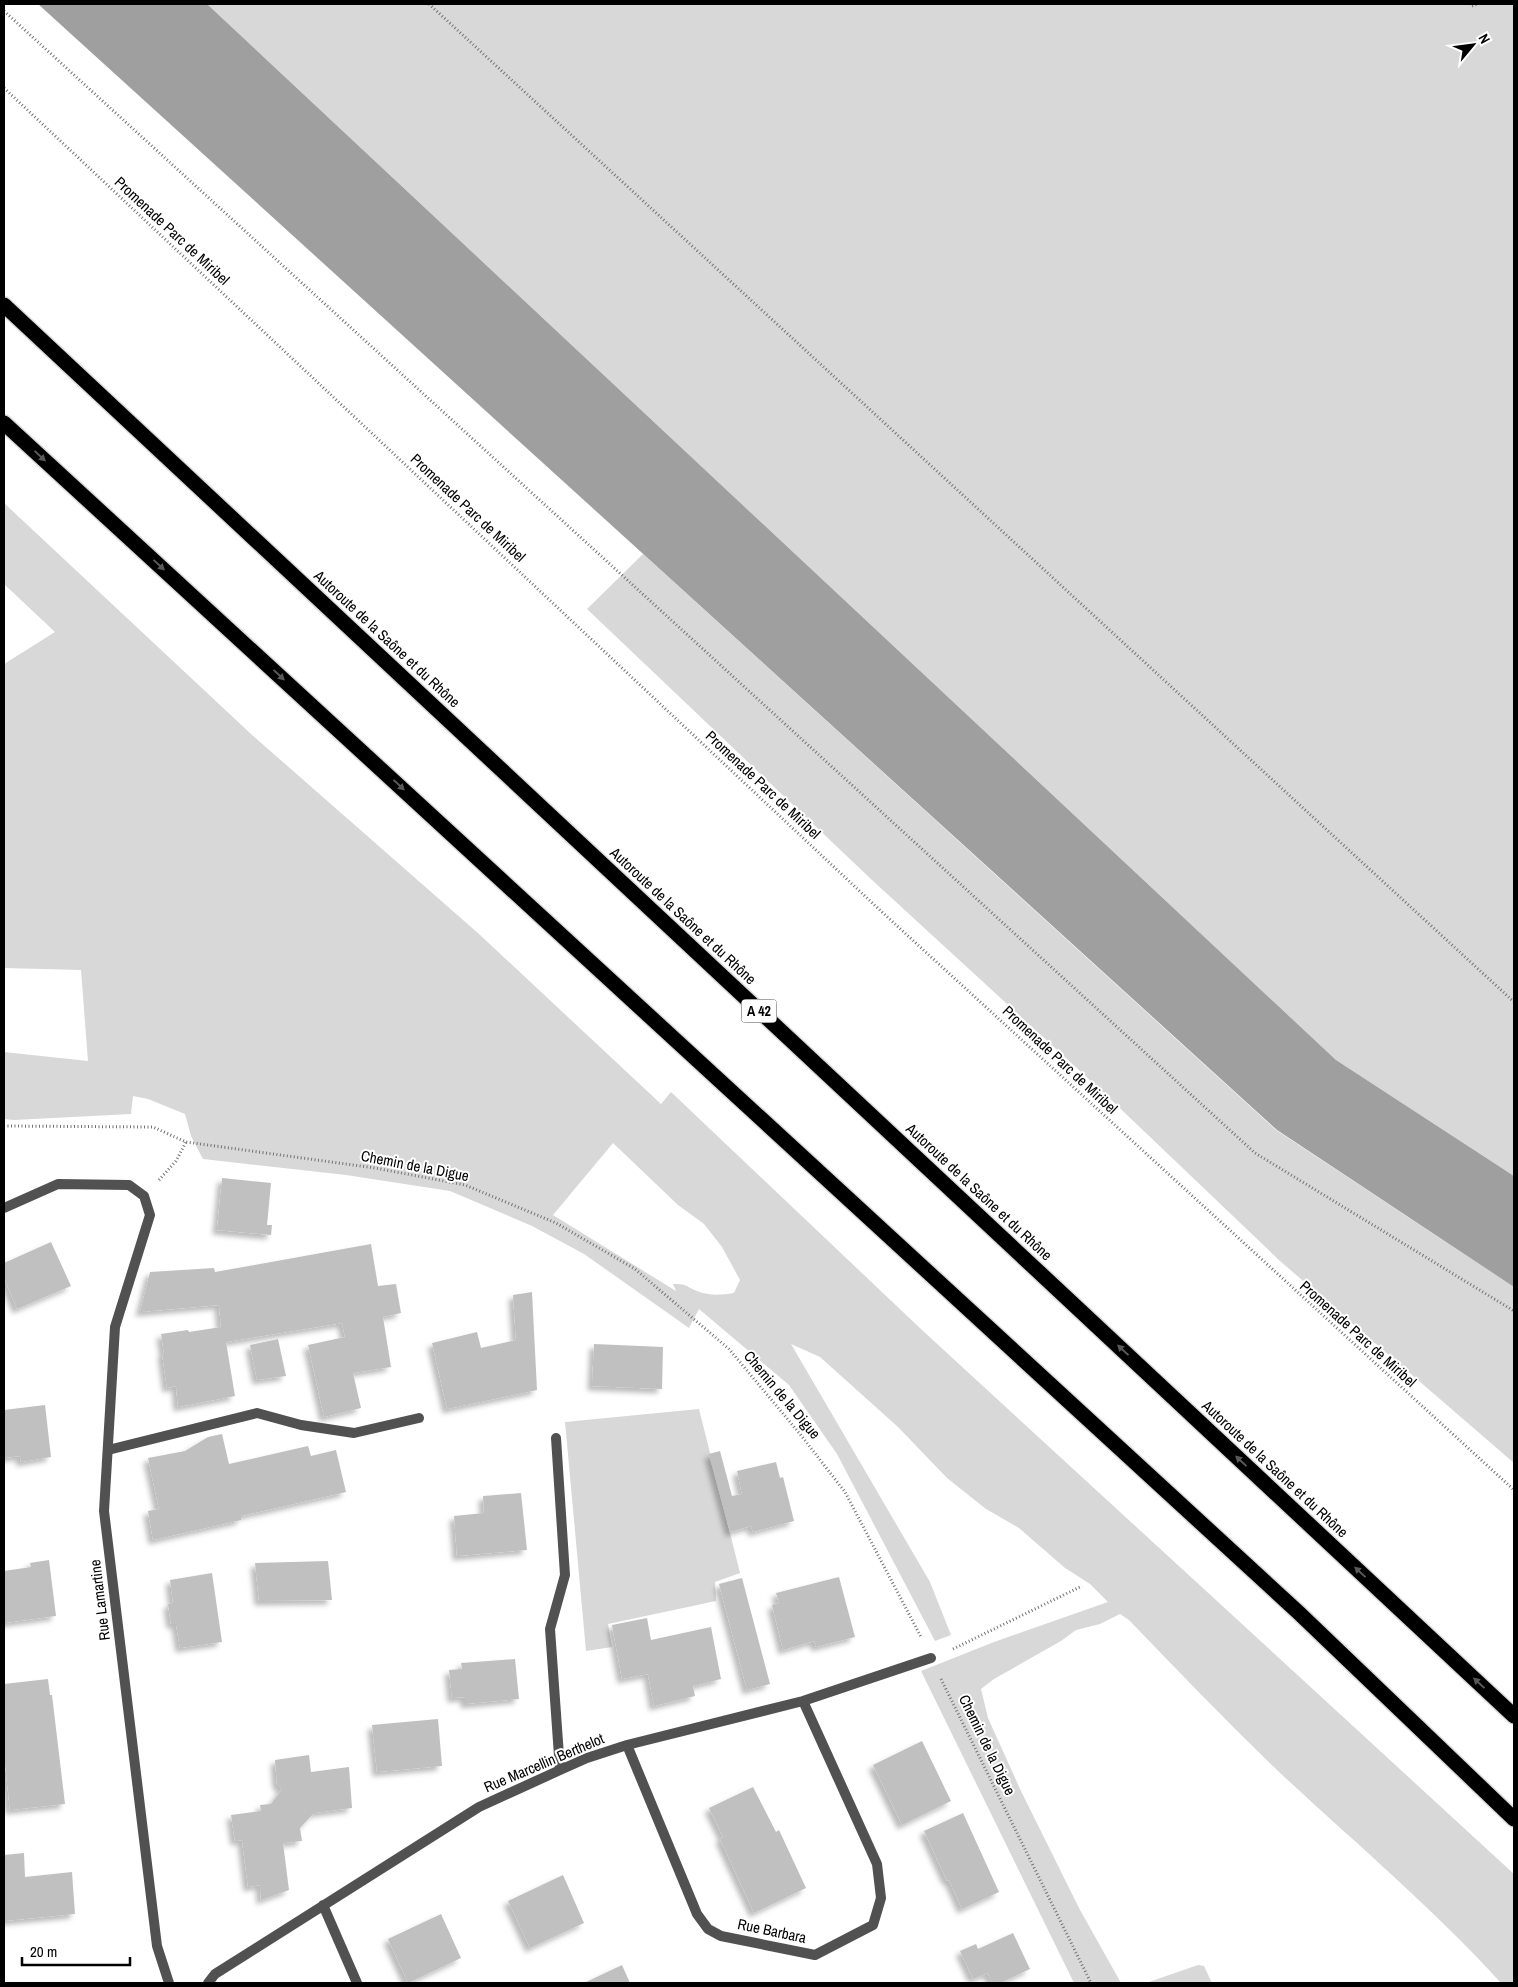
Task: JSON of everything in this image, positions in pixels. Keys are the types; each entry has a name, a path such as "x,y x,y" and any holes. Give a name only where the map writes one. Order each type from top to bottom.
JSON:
{"highway":[{"name":"Autoroute de la Saône et du Rhône","path":"4,305 1514,1716"},
{"path":"4,422 1277,1593 1514,1819"}],"street":[{"path":"4,1208 58,1184 129,1185 144,1196"},
{"name":"Rue Lamartine","path":"144,1196 150,1215 116,1327 104,1512 157,1946 168,1983"},
{"path":"108,1450 257,1413 301,1425 354,1433 420,1418"},
{"path":"556,1438 565,1575 550,1629 560,1770"},
{"name":"Rue Marcellin Berthelot","path":"208,1983 214,1974 479,1808 560,1770 587,1758 627,1746 803,1701 931,1658"},
{"name":"Rue Barbara","path":"627,1746 697,1914 708,1929 729,1938 815,1955 873,1924 881,1898 876,1864 803,1701"},
{"path":"323,1905 357,1983"}],"path":[{"path":"429,4 1514,1002"},
{"path":"1472,6 1478,4"},
{"path":"4,11 1255,1153 1514,1311"},
{"name":"Promenade Parc de Miribel","path":"4,88 883,913 1514,1490"},
{"name":"Chemin de la Digue","path":"4,1126 153,1127 186,1142 375,1168 465,1185 556,1223 635,1269 729,1349 800,1434 845,1492 931,1658 1091,1983"},
{"path":"144,1196 176,1161 186,1142"},
{"path":"931,1658 1082,1586"}],"shaded area":[{"path":"38,4 207,4 1336,1060 1514,1176 1514,1287 1277,1130"},
{"path":"207,4 1514,4 1514,1176 1336,1060"},
{"path":"4,503 251,734 479,934 661,1104 671,1092 922,1330 1514,1874 1514,1983 1501,1983 1420,1901 1278,1771 1129,1620 1120,1614 1100,1624 1076,1630 1061,1641 994,1679 981,1689 988,1718 1021,1791 1079,1908 1121,1983 1074,1983 921,1671 994,1642 1108,1602 1090,1584 1065,1568 1019,1528 986,1509 947,1478 898,1427 820,1357 791,1344 930,1582 951,1635 935,1641 837,1454 789,1385 699,1309 689,1328 584,1254 532,1226 450,1191 346,1175 203,1159 191,1136 185,1114 148,1099 133,1096 131,1114 4,1119 4,1052 88,1061 81,970 4,968 4,664 55,632 4,584","holes":["613,1143 678,1205 704,1224 722,1247 740,1280 734,1293 706,1294 684,1285 673,1284 676,1291 553,1215"]},
{"path":"643,554 1276,1130 1514,1287 1514,1463 1280,1261 1104,1093 872,880 587,609"},
{"path":"699,1409 740,1573 715,1582 716,1601 608,1624 612,1647 586,1651 565,1422"},
{"path":"1198,1965 1204,1966 1212,1983 1146,1983"}],"building":[{"path":"222,1178 271,1183 267,1225 272,1225 271,1235 217,1230"},
{"path":"51,1242 71,1286 17,1309 4,1278 4,1263"},
{"path":"371,1244 378,1286 396,1284 401,1313 383,1317 391,1367 353,1373 361,1408 324,1417 308,1345 345,1337 342,1323 226,1342 235,1396 178,1407 176,1386 167,1388 161,1334 221,1327 219,1305 140,1312 150,1272 214,1268 215,1272"},
{"path":"532,1292 537,1390 447,1409 432,1343 477,1332 481,1348 516,1340 513,1295"},
{"path":"278,1339 286,1376 257,1380 250,1345"},
{"path":"594,1344 663,1347 662,1389 592,1386"},
{"path":"45,1405 51,1457 21,1462 20,1456 4,1458 4,1410"},
{"path":"222,1434 229,1464 308,1446 311,1456 336,1450 346,1492 241,1516 241,1520 153,1540 148,1511 159,1509 148,1458 185,1451 208,1437"},
{"path":"720,1451 732,1496 742,1494 737,1471 776,1462 780,1478 783,1477 794,1521 753,1532 751,1526 730,1532 709,1454"},
{"path":"521,1493 527,1550 457,1556 454,1516 484,1513 483,1496"},
{"path":"49,1560 56,1616 4,1623 4,1571 31,1567 30,1563"},
{"path":"328,1561 332,1600 259,1601 255,1563"},
{"path":"212,1573 222,1642 180,1648 176,1624 171,1624 168,1604 173,1603 170,1580"},
{"path":"839,1577 855,1637 816,1647 814,1641 783,1650 772,1605 779,1603 776,1593"},
{"path":"742,1578 770,1684 747,1690 719,1584"},
{"path":"647,1618 651,1640 711,1627 721,1679 693,1686 695,1696 654,1706 648,1674 622,1679 612,1625"},
{"path":"515,1659 519,1699 465,1704 465,1697 452,1698 449,1670 462,1669 461,1663"},
{"path":"48,1679 50,1695 52,1695 65,1804 10,1810 4,1754 4,1684"},
{"path":"438,1719 442,1766 377,1772 372,1725"},
{"path":"922,1741 951,1801 902,1825 873,1765"},
{"path":"309,1755 311,1772 349,1767 352,1808 314,1813 300,1828 302,1841 283,1843 289,1890 261,1900 260,1885 248,1887 242,1840 235,1841 231,1815 261,1811 260,1805 271,1804 282,1789 277,1784 275,1760"},
{"path":"753,1787 776,1832 779,1830 806,1888 754,1913 720,1839 723,1837 709,1808"},
{"path":"963,1813 999,1892 962,1909 924,1831"},
{"path":"24,1853 25,1877 72,1872 75,1914 4,1921 4,1855"},
{"path":"563,1875 584,1923 530,1948 508,1901"},
{"path":"441,1914 461,1958 408,1983 388,1939"},
{"path":"1013,1933 1030,1969 1000,1983 992,1983 988,1973 973,1979 960,1951 976,1944 978,1949"},
{"path":"622,1965 630,1983 584,1983"}]}
